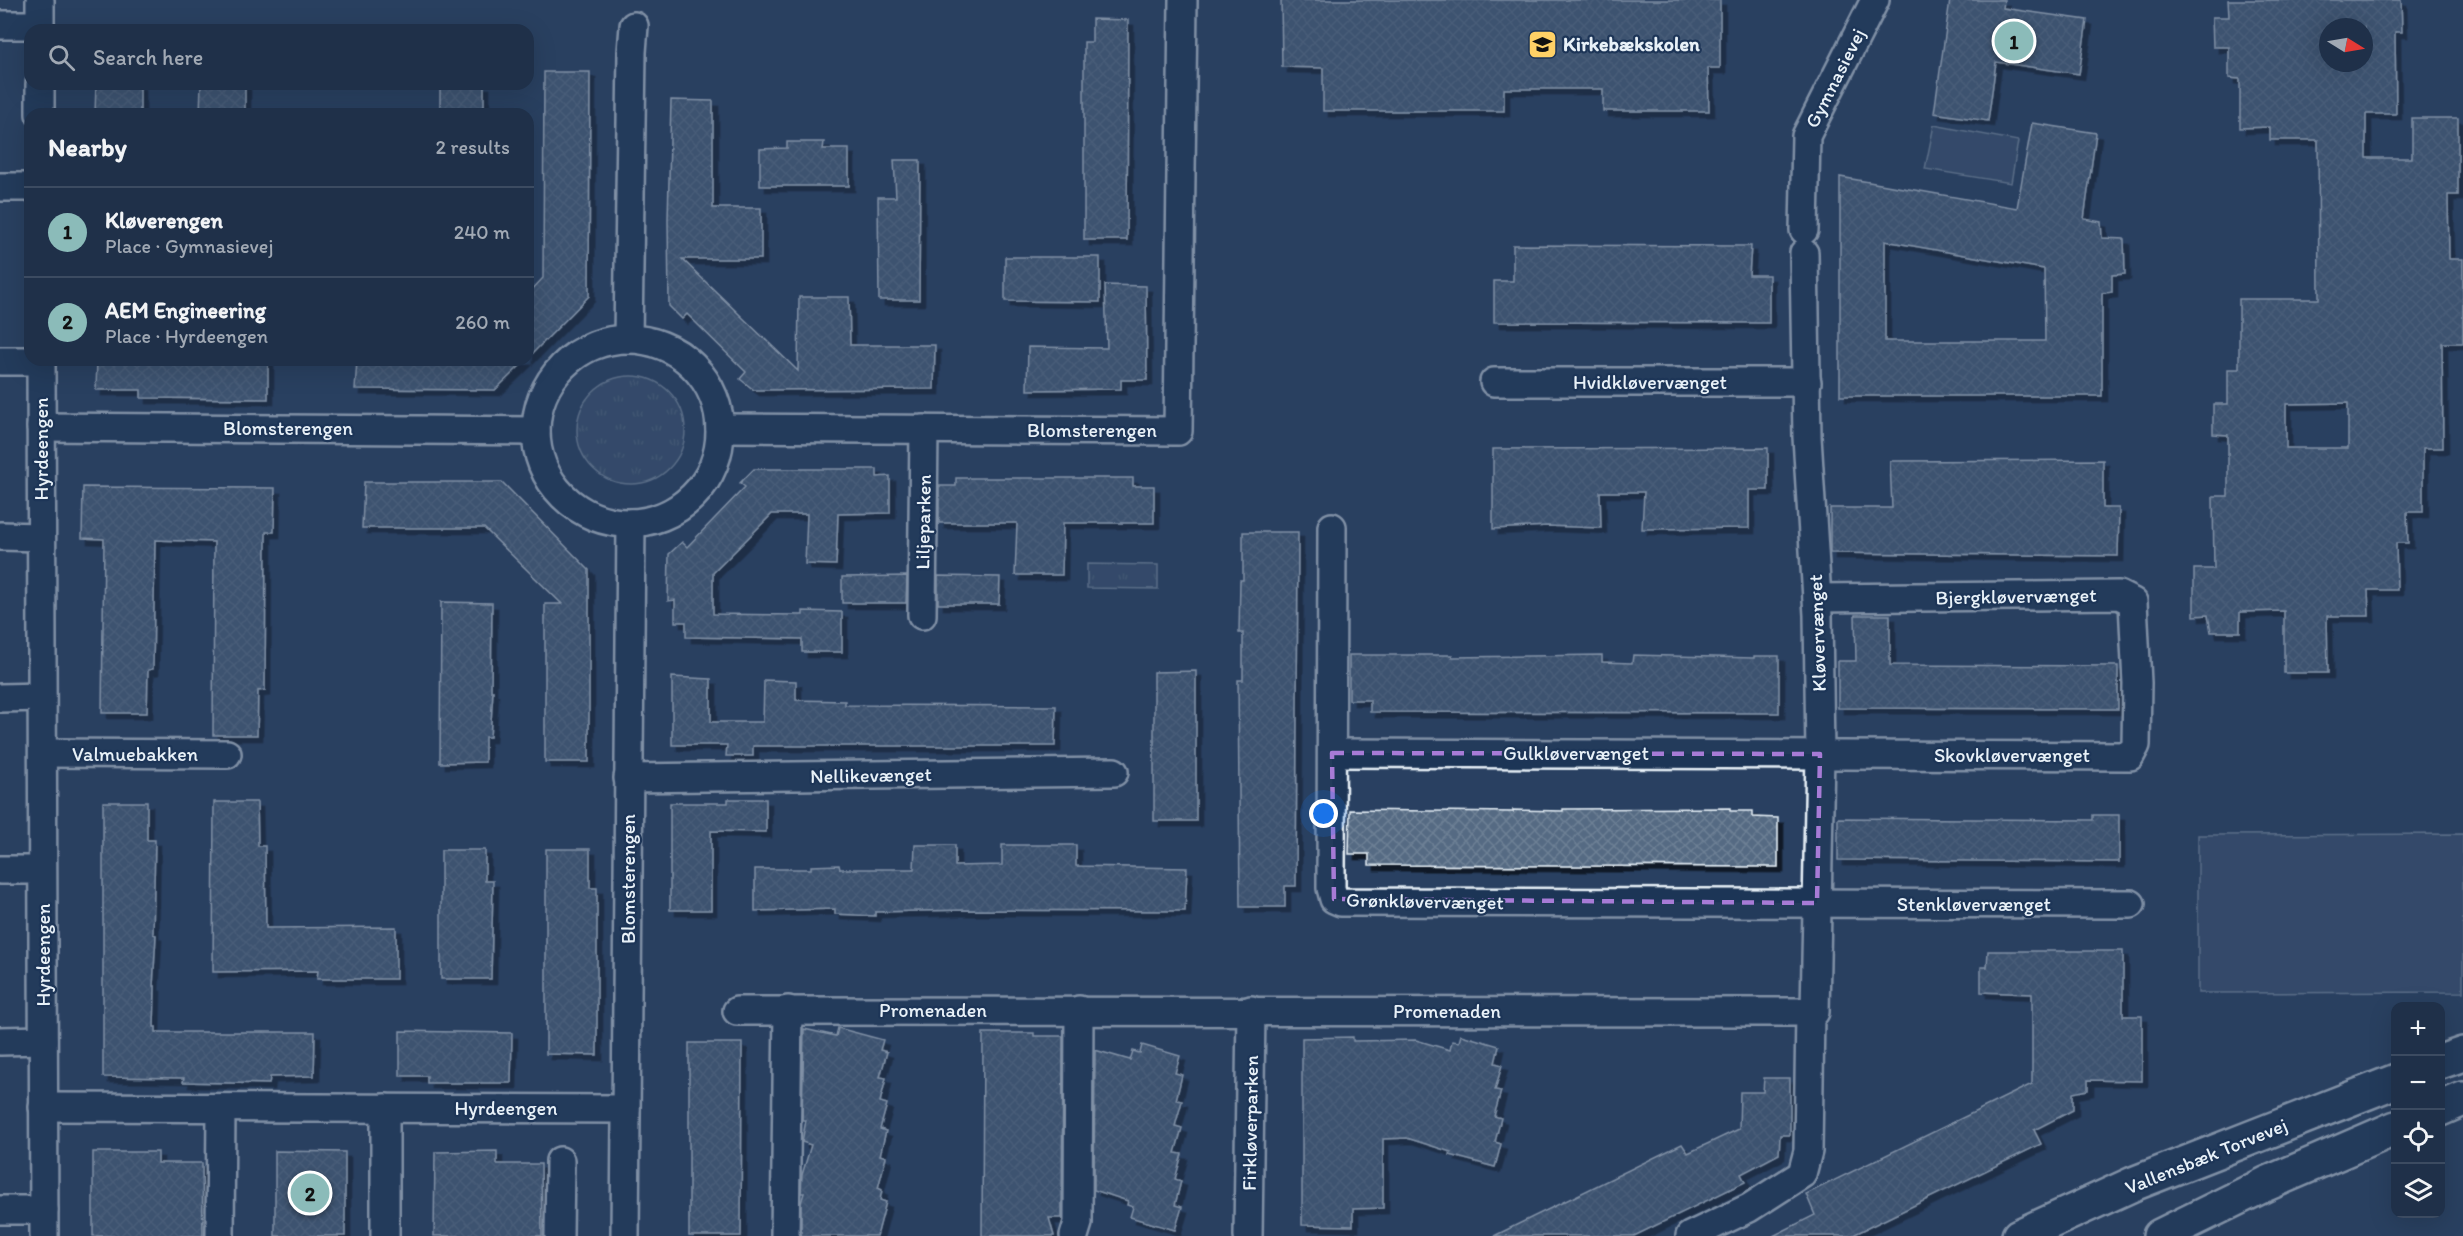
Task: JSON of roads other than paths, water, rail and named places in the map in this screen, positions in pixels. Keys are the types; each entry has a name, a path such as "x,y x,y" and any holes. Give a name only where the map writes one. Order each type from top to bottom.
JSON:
{"street":[{"name":"Blomsterengen","path":"720,428 1178,430 1183,0"},
{"name":"Gymnasievej","path":"1804,242 1806,136 1875,0"},
{"path":"0,25 40,18"},
{"path":"628,339 634,26"},
{"path":"40,90 40,108"},
{"path":"0,187 24,187"},
{"name":"Kløvervænget","path":"1804,242 1807,437 1817,598 1820,754 1812,1012"},
{"path":"628,339 656,343 674,351 689,362 702,376 712,393 718,411 720,428 714,462 698,491 672,511 652,519 631,523 608,521 587,513 559,493 542,464 536,431 541,400 550,382 562,366 588,348 608,341 628,339"},
{"name":"Hyrdeengen","path":"0,361 24,361"},
{"name":"Hyrdeengen","path":"0,1210 44,1223 41,366"},
{"name":"Hvidkløvervænget","path":"1494,382 1807,382"},
{"name":"Blomsterengen","path":"41,427 536,431"},
{"name":"Liljeparken","path":"922,615 924,429"},
{"name":"Blomsterengen","path":"626,1236 631,523"},
{"name":"Grønkløvervænget","path":"1332,527 1331,888 1334,899 1341,902 1817,903"},
{"path":"0,536 41,537"},
{"name":"Bjergkløvervænget","path":"1817,598 2119,595 2133,602 2138,683"},
{"name":"Skovkløvervænget","path":"1820,754 2130,756 2136,745 2138,683"},
{"path":"0,698 42,698"},
{"name":"Valmuebakken","path":"43,753 227,754"},
{"name":"Gulkløvervænget","path":"1332,753 1820,754"},
{"name":"Nellikevænget","path":"628,778 1114,772"},
{"path":"0,870 42,870"},
{"name":"Stenkløvervænget","path":"1817,903 2131,904"},
{"path":"785,1236 788,1010"},
{"path":"1074,1236 1078,1223 1079,1010"},
{"name":"Firkløverparken","path":"1248,1236 1251,1010"},
{"name":"Promenaden","path":"737,1011 1812,1012"},
{"path":"1690,1236 1749,1208 1802,1174 1808,1151 1812,1012"},
{"path":"0,1041 43,1040"},
{"path":"2445,1060 2463,1054"},
{"name":"Vallensbæk Torvevej","path":"2019,1236 2133,1184 2391,1083"},
{"path":"2445,1107 2463,1099"},
{"name":"Hyrdeengen","path":"43,1107 626,1109"},
{"path":"220,1236 221,1108"},
{"path":"385,1108 385,1236"},
{"path":"2160,1236 2266,1184 2391,1130"},
{"path":"559,1236 560,1161"}],"place":[{"name":"Kløverengen","path":"2014,41"},
{"name":"Kirkebækskolen","path":"1542,44"},
{"name":"AEM Engineering","path":"310,1193"}]}
